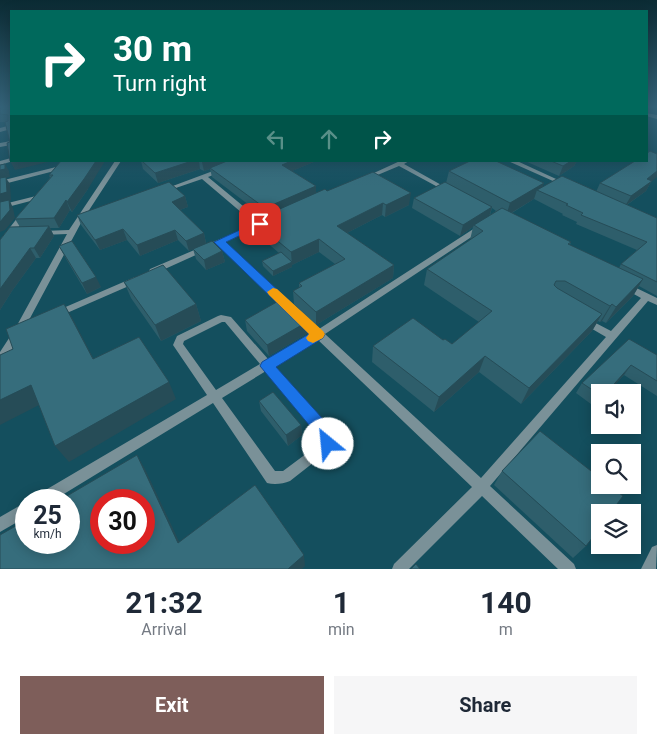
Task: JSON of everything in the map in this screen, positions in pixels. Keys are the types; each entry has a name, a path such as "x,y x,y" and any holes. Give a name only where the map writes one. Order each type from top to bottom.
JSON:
{"street":[{"path":"54,176 65,162"},
{"path":"0,360 18,332 78,221 117,162"},
{"path":"513,162 575,189"},
{"path":"356,183 402,163 457,195"},
{"path":"158,192 228,167"},
{"path":"0,183 60,168"},
{"path":"203,176 260,224"},
{"path":"0,245 14,232 42,190"},
{"path":"0,207 36,198"},
{"path":"78,221 96,214"},
{"path":"45,320 278,216"},
{"path":"60,489 318,334 490,222"},
{"path":"0,233 14,232"},
{"path":"34,233 72,232"},
{"path":"219,242 570,569"},
{"path":"399,569 481,486 613,336 652,300 621,283"},
{"path":"577,316 613,336"},
{"path":"222,318 228,319 266,366 326,434 328,444 285,477 272,478 178,345 180,340 222,318"},
{"path":"18,332 36,324"},
{"path":"0,525 15,516"},
{"path":"648,569 657,552"}],"building":[{"path":"10,142 10,161 7,143"},
{"path":"650,151 657,154 657,171 647,179 652,181 631,196 600,183 633,162 648,162 648,152"},
{"path":"60,162 95,162 54,218 15,219 53,175 49,175"},
{"path":"143,162 189,162 155,173"},
{"path":"225,162 289,162 282,165 316,186 265,208 210,168"},
{"path":"468,162 498,162 544,183 510,203 449,171"},
{"path":"553,162 569,162 563,166"},
{"path":"5,164 5,169 0,170 0,165"},
{"path":"373,172 411,193 386,205 383,203 337,226 394,265 316,312 293,291 302,286 299,283 345,259 319,239 291,252 255,222 325,189 327,191"},
{"path":"562,176 657,218 657,282 621,264 647,242 581,215 583,213 566,205 568,204 537,190"},
{"path":"6,177 7,192 0,194 0,178"},
{"path":"169,182 185,196 172,202 204,233 186,241 175,230 137,245 123,229 95,240 77,215"},
{"path":"445,182 492,207 463,225 414,198"},
{"path":"9,200 10,210 0,222 0,202"},
{"path":"502,208 571,242 568,244 643,279 616,307 612,304 610,306 565,281 556,281 554,285 557,288 602,314 529,388 485,356 439,397 373,346 413,318 443,340 445,339 452,344 492,311 427,269 483,231 474,225"},
{"path":"49,226 34,248 30,248 0,289 0,240 10,227"},
{"path":"72,241 96,277 82,283 59,246"},
{"path":"212,241 222,251 204,260 193,249"},
{"path":"281,252 292,262 273,271 262,261"},
{"path":"163,265 196,304 155,325 124,282"},
{"path":"282,299 307,322 267,345 245,320"},
{"path":"64,304 93,359 139,337 169,382 55,446 31,385 0,400 0,355 13,349 6,329"},
{"path":"629,339 657,355 657,381 631,365 614,384 591,384 591,389 582,383"},
{"path":"273,392 301,425 286,435 259,401"},
{"path":"540,431 591,471 591,494 620,494 623,496 617,504 591,504 591,540 586,546 502,471"},
{"path":"137,455 153,489 90,489 90,554 155,554 155,494 178,543 255,485 304,555 288,569 0,569 0,535 15,526 15,554 80,554 79,489"},
{"path":"416,564 420,569 411,569"}],"slow traffic":[{"path":"273,292 318,334 313,338"}],"route":[{"path":"260,224 219,242 318,334 266,366 326,434 328,444"}]}
